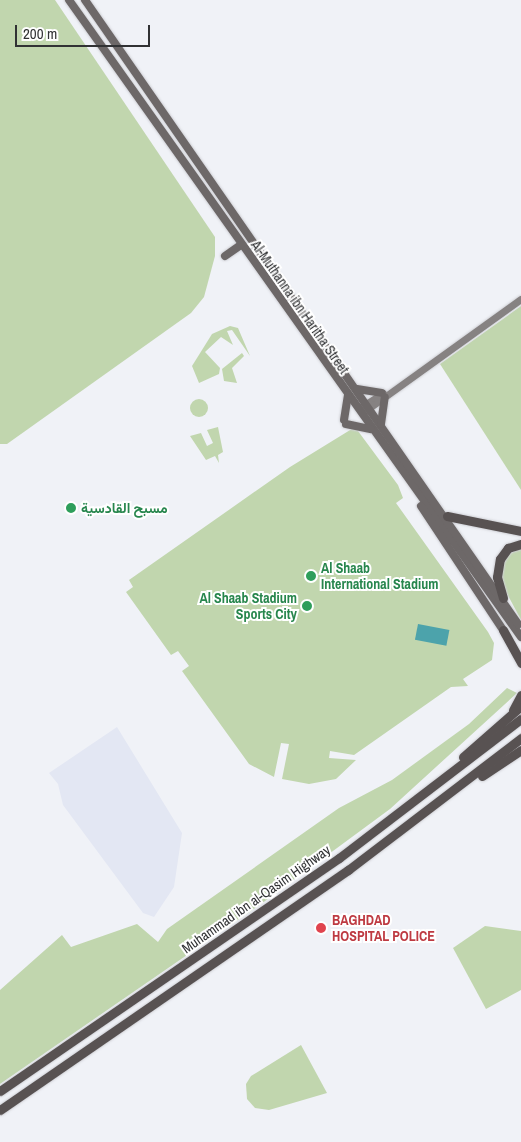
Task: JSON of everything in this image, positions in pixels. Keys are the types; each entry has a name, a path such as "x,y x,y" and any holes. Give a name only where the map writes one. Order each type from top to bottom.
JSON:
{"highway":[{"path":"447,516 521,531"},
{"path":"503,598 497,577 500,560 508,548 521,544"},
{"path":"503,630 521,663"},
{"path":"510,715 521,695"},
{"path":"412,802 521,706"},
{"name":"Muhammad ibn al-Qasim Highway","path":"0,1092 270,907 521,719"},
{"name":"Muhammad ibn al-Qasim Highway","path":"0,1110 423,815 521,738"},
{"path":"423,815 521,750"}],"main road":[{"name":"Al-Muthanna ibn Haritha Street","path":"69,0 409,482 517,625"},
{"name":"Al-Muthanna ibn Haritha Street","path":"85,0 447,516 503,598 517,625"},
{"path":"225,256 241,245"},
{"path":"359,412 521,299"},
{"path":"358,389 384,395"},
{"path":"381,424 384,395"},
{"path":"348,396 345,422 372,429"},
{"path":"409,482 503,630"},
{"path":"517,625 521,637"}],"shaded area":[{"path":"117,727 182,833 174,887 154,917 143,913 63,805 58,784 49,773"}],"green space":[{"path":"0,0 55,0 215,237 215,256 204,297 191,313 7,444 0,444"},
{"path":"521,306 521,490 440,364"},
{"path":"230,326 238,328 250,356 232,330 227,331 233,345 221,337 205,352 220,368 219,374 199,383 192,366 212,334"},
{"path":"242,353 244,356 232,368 237,383 224,381 222,369"},
{"path":"199,399 205,402 208,408 205,414 199,417 193,414 190,408 193,402"},
{"path":"218,427 223,452 218,455 219,463 215,456 206,460 190,436 201,433 207,446 213,443 207,430"},
{"name":"Al Shaab Stadium Sports City","path":"355,427 398,485 403,498 396,503 488,632 494,643 492,660 463,679 468,686 451,687 354,755 330,751 329,758 356,760 336,779 309,784 282,779 289,744 281,743 274,777 249,764 182,671 189,666 178,651 171,655 126,592 133,587 129,580 290,467"},
{"path":"521,548 521,620 504,588 501,570 507,555"},
{"path":"507,688 517,693 390,809 261,904 0,1084 0,990 62,935 71,947 137,924 158,942 167,929 339,808 392,780 469,724"},
{"path":"485,926 521,931 521,990 486,1009 453,948"},
{"path":"301,1045 327,1093 269,1110 255,1108 247,1099 246,1084 251,1076"}],"water":[{"path":"418,624 449,630 446,646 415,640"}],"place":[{"name":"مسبح القادسية","path":"71,508"},
{"name":"Al Shaab International Stadium","path":"311,576"},
{"name":"Al Shaab Stadium Sports City","path":"307,606"},
{"name":"BAGHDAD HOSPITAL POLICE","path":"321,928"}]}
